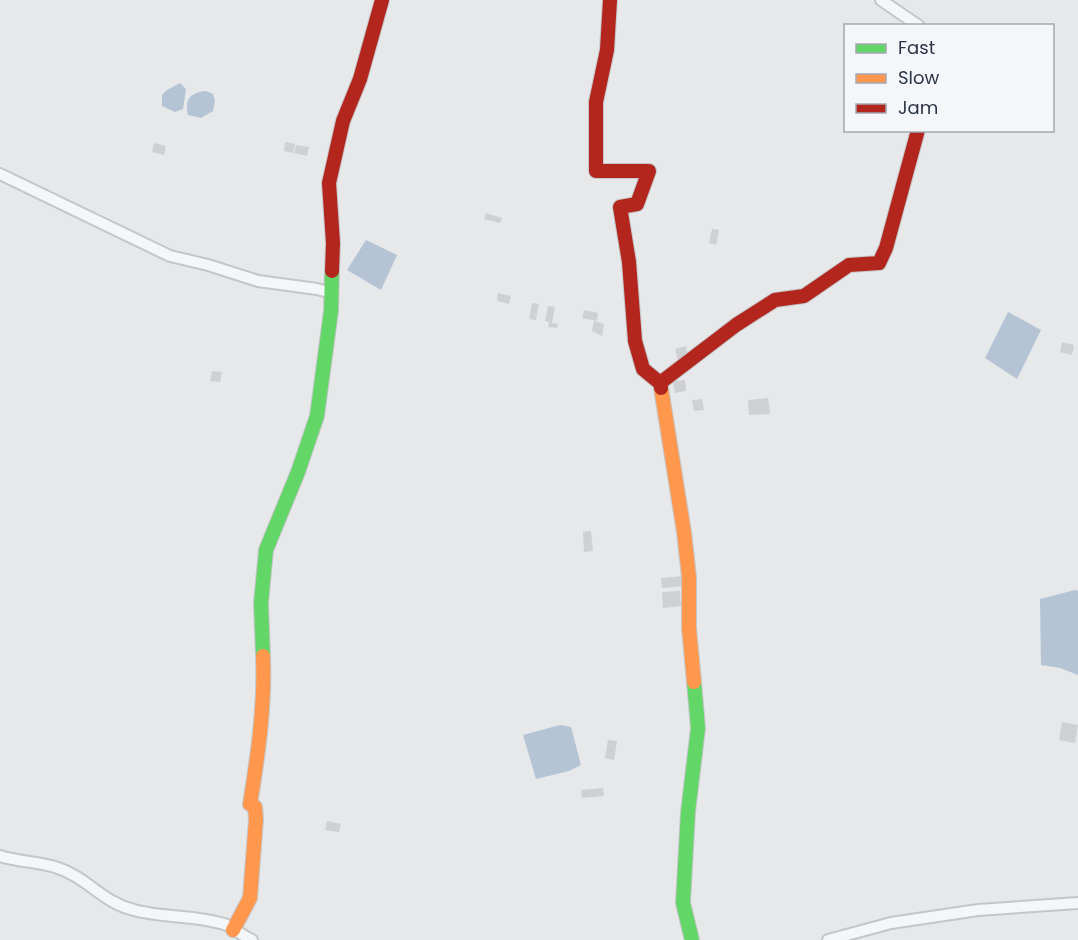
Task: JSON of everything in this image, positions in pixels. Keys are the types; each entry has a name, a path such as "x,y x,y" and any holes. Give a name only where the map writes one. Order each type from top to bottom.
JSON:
{"street":[{"path":"233,930 250,898 252,882 256,819 255,807 250,804 261,733 264,680 261,594 266,550 298,472 317,416 332,293 333,243 329,183 343,121 360,79 382,0"},
{"path":"610,0 608,50 596,102 596,171 649,171 637,204 620,207 629,262 635,341 643,369 660,383 684,532 689,628 698,728 688,812 683,903 692,940"},
{"path":"880,0 916,24"},
{"path":"660,383 736,325 776,300 804,296 849,265 879,263 886,248 917,132"},
{"path":"0,174 170,256 258,281 332,293"},
{"path":"0,856 58,868 89,883 106,900 133,910 226,924 242,936 252,940"},
{"path":"828,940 891,923 978,910 1078,903"}],"water":[{"path":"180,83 186,89 183,109 175,112 162,106 162,95"},
{"path":"206,91 213,94 215,101 213,111 201,118 188,115 187,105 190,97"},
{"path":"366,240 397,255 381,290 347,270"},
{"path":"1008,312 1041,330 1017,379 985,358"},
{"path":"1078,591 1078,675 1060,668 1041,665 1040,599"},
{"path":"560,725 571,727 581,765 569,771 536,779 523,735"}],"building":[{"path":"285,142 295,144 293,153 284,151"},
{"path":"154,143 166,146 164,155 152,152"},
{"path":"296,145 309,147 307,156 294,153"},
{"path":"486,213 502,218 500,223 484,219"},
{"path":"712,229 719,230 716,245 709,243"},
{"path":"498,293 511,296 509,304 497,301"},
{"path":"532,303 539,304 537,314 532,314 537,315 536,320 529,319"},
{"path":"548,306 555,307 552,323 558,324 557,328 548,327 549,322 545,321"},
{"path":"584,310 598,313 597,321 582,318"},
{"path":"594,321 604,324 602,336 592,331"},
{"path":"1062,342 1074,345 1072,355 1060,352"},
{"path":"686,346 688,359 678,361 675,349"},
{"path":"212,371 222,372 220,382 210,381"},
{"path":"685,380 686,391 675,393 673,381"},
{"path":"768,398 770,414 749,415 748,400"},
{"path":"702,399 704,410 694,411 692,400"},
{"path":"591,531 593,551 584,552 583,532"},
{"path":"683,576 684,586 662,588 661,578"},
{"path":"680,591 681,606 663,608 662,592"},
{"path":"1062,722 1078,725 1075,743 1059,740"},
{"path":"608,740 617,741 614,760 605,758"},
{"path":"603,788 604,796 582,798 581,790"},
{"path":"327,821 341,824 339,832 325,830"}],"traffic: fast":[{"path":"263,656 261,603 266,550 298,472 317,416 331,311 332,271"},
{"path":"692,940 683,903 688,812 698,728 694,682"}],"traffic: slow":[{"path":"661,388 684,532 689,577 689,628 694,682"},
{"path":"233,930 250,898 256,819 255,807 250,804 262,712 263,656"}],"traffic: jam":[{"path":"332,271 333,243 329,183 343,121 360,79 382,0"},
{"path":"610,0 607,50 596,102 596,171 649,171 637,204 620,207 629,262 635,341 643,369 660,383"},
{"path":"661,388 660,383 736,325 775,300 804,296 849,265 879,263 886,248 917,132"}]}
